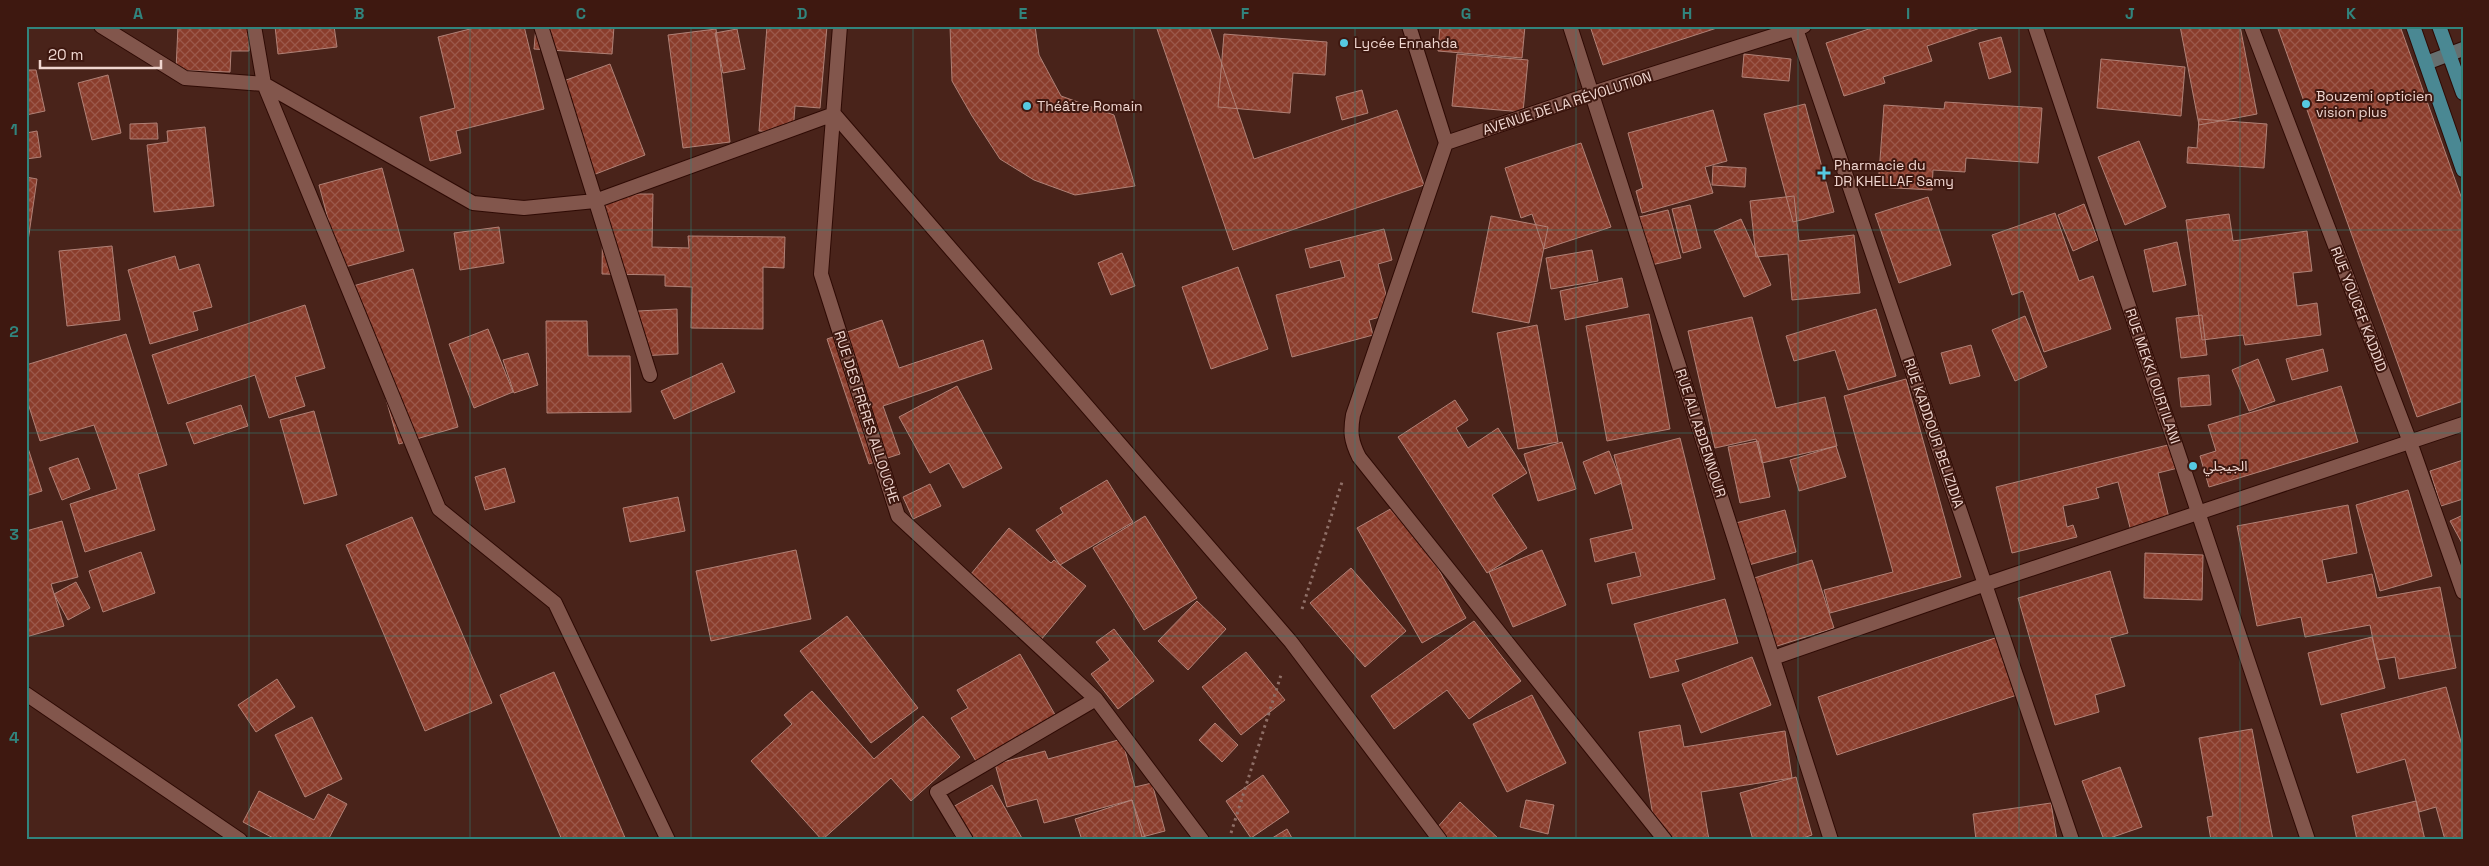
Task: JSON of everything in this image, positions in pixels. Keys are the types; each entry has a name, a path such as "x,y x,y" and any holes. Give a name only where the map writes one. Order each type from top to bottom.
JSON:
{"main road":[{"path":"2413,26 2463,170"},
{"path":"2439,26 2463,93"},
{"path":"2426,63 2463,49"}],"street":[{"path":"101,26 185,78 264,84 473,203 524,208 595,201 834,114 1291,642 1440,840"},
{"path":"254,26 264,84 439,509 555,603 668,840"},
{"path":"541,26 650,374"},
{"name":"RUE DES FRÈRES ALLOUCHE","path":"840,26 820,274 898,516 1096,699 1202,840"},
{"path":"1409,26 1446,143 1353,415 1350,434 1359,457 1665,840"},
{"name":"RUE ALI ABDENNOUR","path":"1570,26 1831,840"},
{"name":"RUE MEKKI OURTILANI","path":"2035,26 2200,513 2308,840"},
{"name":"RUE YOUCEF KADDID","path":"2251,26 2410,442 2463,592"},
{"name":"AVENUE DE LA RÉVOLUTION","path":"1446,143 1798,27"},
{"name":"RUE KADDOUR BELIZIDIA","path":"1798,27 2072,840"},
{"path":"1773,658 1986,584 2463,424"},
{"path":"26,694 240,840"},
{"path":"966,840 937,792 1096,699"}],"building":[{"path":"178,26 250,26 249,51 231,51 230,72 176,70"},
{"path":"275,26 334,26 337,47 278,54"},
{"path":"482,26 524,26 544,109 456,131 461,153 430,161 420,117 455,108 438,37"},
{"path":"536,26 614,26 612,54 534,49"},
{"path":"767,26 827,26 820,108 795,106 793,133 759,131"},
{"name":"Théâtre Romain","path":"950,26 1035,26 1039,55 1061,96 1114,115 1135,186 1075,195 1034,180 1000,159 952,81"},
{"path":"1156,26 1209,26 1254,159 1397,110 1424,185 1233,250"},
{"path":"1440,26 1525,26 1522,58 1438,51"},
{"path":"1590,26 1723,26 1603,65"},
{"path":"1878,26 1986,26 1927,46 1932,61 1883,77 1885,83 1844,96 1826,43"},
{"path":"2180,26 2240,26 2257,114 2199,125"},
{"path":"2277,26 2400,26 2463,202 2463,401 2417,417"},
{"path":"716,29 730,142 683,148 668,35"},
{"path":"737,29 745,69 723,73 715,33"},
{"path":"1224,34 1327,42 1325,75 1293,73 1290,113 1218,107"},
{"path":"2001,37 2011,72 1989,79 1979,43"},
{"path":"1457,54 1528,60 1523,112 1452,106"},
{"path":"1744,54 1791,59 1789,81 1742,77"},
{"path":"2101,59 2185,67 2181,116 2097,108"},
{"path":"610,64 645,155 593,175 558,83"},
{"path":"26,70 36,70 45,111 26,115"},
{"path":"108,75 121,133 92,140 78,83"},
{"path":"1362,90 1368,113 1342,120 1336,97"},
{"path":"1945,102 2042,108 2038,163 1966,158 1965,172 1933,170 1932,190 1878,187 1884,105 1944,109"},
{"path":"1805,104 1834,212 1793,222 1764,114"},
{"path":"1713,110 1727,161 1705,167 1713,193 1642,213 1636,191 1643,188 1628,133"},
{"path":"2199,119 2267,124 2264,168 2187,163 2188,147 2197,148"},
{"path":"157,123 158,139 130,139 130,124"},
{"path":"205,127 214,206 154,212 147,145 168,142 167,131"},
{"path":"37,131 41,157 26,159 26,133"},
{"path":"2139,141 2166,207 2125,225 2098,157"},
{"path":"1581,143 1611,227 1544,249 1532,214 1521,218 1505,168"},
{"path":"1713,166 1746,168 1745,187 1712,185"},
{"path":"382,168 404,251 341,268 319,185"},
{"path":"26,177 37,179 27,248 26,248"},
{"path":"603,194 653,194 652,247 689,248 688,236 785,237 784,268 763,267 763,329 691,328 692,287 665,286 665,275 602,274"},
{"path":"1794,196 1799,241 1854,235 1860,293 1792,300 1788,254 1756,257 1750,201"},
{"path":"1928,197 1951,265 1899,283 1875,214"},
{"path":"2084,204 2098,240 2073,251 2058,215"},
{"path":"1690,205 1701,248 1683,253 1672,209"},
{"path":"1668,210 1681,258 1643,267 1631,219"},
{"path":"2055,213 2079,281 2093,276 2111,329 2044,352 2023,291 2012,295 1992,235"},
{"path":"2229,214 2233,241 2307,231 2312,271 2293,273 2297,306 2317,303 2321,335 2245,345 2243,335 2202,340 2186,220"},
{"path":"1491,216 1548,227 1529,323 1472,312"},
{"path":"1741,219 1771,285 1744,297 1714,231"},
{"path":"499,227 504,263 460,270 454,233"},
{"path":"1384,229 1392,260 1378,264 1391,314 1369,320 1373,335 1292,357 1276,295 1345,277 1340,260 1310,268 1305,249"},
{"path":"2177,242 2186,285 2153,292 2144,250"},
{"path":"112,246 120,320 67,326 59,251"},
{"path":"1592,250 1598,281 1551,289 1546,258"},
{"path":"1122,253 1135,286 1111,295 1098,263"},
{"path":"175,256 179,270 199,264 212,307 193,312 198,330 150,344 128,270"},
{"path":"1238,267 1268,349 1211,369 1182,287"},
{"path":"413,269 458,427 399,444 353,286"},
{"path":"1622,278 1628,307 1565,320 1560,291"},
{"path":"305,305 325,368 295,377 305,406 269,418 255,375 168,404 152,355"},
{"path":"677,309 678,354 640,356 638,311"},
{"path":"1876,309 1896,376 1848,390 1835,350 1794,361 1786,336"},
{"path":"1649,314 1670,429 1607,441 1586,326"},
{"path":"2202,315 2207,355 2181,358 2176,318"},
{"path":"2025,316 2047,367 2015,381 1992,330"},
{"path":"1752,317 1776,408 1825,397 1837,446 1762,463 1756,439 1715,448 1688,331"},
{"path":"882,320 899,368 983,340 992,369 883,406 900,454 869,464 827,339"},
{"path":"546,321 587,321 588,356 630,356 631,412 547,413"},
{"path":"1537,325 1558,442 1518,449 1497,333"},
{"path":"488,329 513,392 474,408 449,344"},
{"path":"126,334 167,465 138,474 155,530 85,552 70,504 117,489 94,425 40,441 26,397 26,365"},
{"path":"1971,345 1980,376 1950,384 1941,353"},
{"path":"2323,349 2328,371 2292,380 2286,359"},
{"path":"528,353 538,385 514,393 503,360"},
{"path":"2258,359 2275,401 2249,411 2232,370"},
{"path":"722,363 735,392 674,419 661,391"},
{"path":"2209,375 2211,405 2181,407 2178,378"},
{"path":"1906,379 1961,577 1830,613 1824,590 1893,572 1844,396"},
{"path":"957,386 1002,468 963,488 949,463 930,473 899,417"},
{"path":"2341,386 2358,442 2209,487 2200,456 2216,451 2208,425"},
{"path":"1455,400 1468,420 1456,428 1468,448 1498,428 1527,473 1492,495 1527,548 1487,573 1398,437"},
{"path":"241,405 248,426 194,444 186,423"},
{"path":"314,411 337,495 304,504 280,420"},
{"path":"1680,438 1715,579 1612,604 1607,584 1641,576 1635,552 1595,562 1590,539 1633,529 1614,455"},
{"path":"1758,441 1770,497 1740,503 1728,447"},
{"path":"26,442 42,491 26,496"},
{"path":"1562,442 1576,489 1538,501 1524,454"},
{"path":"2172,444 2178,468 2158,473 2171,526 2132,535 2118,482 2096,488 2099,498 2063,506 2067,527 2073,525 2077,537 2012,553 1996,487"},
{"path":"1836,446 1846,477 1799,491 1790,460"},
{"path":"1609,451 1622,483 1595,494 1583,462"},
{"path":"78,458 90,489 62,500 49,468"},
{"path":"2463,460 2463,499 2441,506 2430,471"},
{"path":"505,468 515,502 485,510 475,477"},
{"path":"1107,480 1133,522 1060,565 1036,530 1063,513 1060,508"},
{"path":"930,484 941,506 913,519 903,497"},
{"path":"2408,490 2432,576 2380,591 2356,505"},
{"path":"678,497 685,531 630,542 623,508"},
{"path":"1401,503 1466,618 1422,643 1357,528"},
{"path":"2348,505 2357,553 2322,560 2327,583 2372,574 2377,598 2440,587 2456,668 2399,679 2395,657 2377,660 2370,625 2305,637 2301,617 2257,626 2237,526"},
{"path":"1785,510 1796,552 1745,566 1732,524"},
{"path":"2463,515 2463,545 2450,521"},
{"path":"1145,516 1197,598 1144,630 1093,548"},
{"path":"412,517 492,703 425,731 346,545"},
{"path":"62,521 78,577 51,584 64,626 26,637 26,531"},
{"path":"1009,528 1051,563 1054,560 1086,586 1040,641 966,580"},
{"path":"796,550 811,619 711,641 696,571"},
{"path":"1542,550 1566,605 1513,627 1489,572"},
{"path":"141,552 155,593 103,612 89,571"},
{"path":"2145,553 2203,555 2202,600 2144,598"},
{"path":"1812,560 1834,628 1774,647 1751,579"},
{"path":"1351,568 1406,631 1365,667 1310,603"},
{"path":"2110,571 2128,633 2110,638 2125,686 2095,695 2099,712 2055,725 2018,598"},
{"path":"76,582 90,608 68,620 54,594"},
{"path":"1725,599 1738,643 1675,660 1679,671 1650,678 1634,624"},
{"path":"1197,601 1226,629 1188,670 1158,641"},
{"path":"847,616 918,708 871,743 800,651"},
{"path":"1474,621 1521,681 1469,719 1447,690 1394,729 1371,696"},
{"path":"1114,629 1154,681 1118,709 1091,674 1110,660 1096,642"},
{"path":"1998,637 2017,695 1837,755 1818,697"},
{"path":"2372,637 2385,688 2321,705 2308,653"},
{"path":"1246,652 1285,700 1241,735 1202,687"},
{"path":"1020,654 1057,718 977,763 951,718 968,708 957,690"},
{"path":"1752,657 1771,705 1701,733 1682,684"},
{"path":"554,672 626,840 562,840 500,695"},
{"path":"277,679 295,707 256,732 238,705"},
{"path":"2446,687 2463,749 2463,838 2456,840 2445,840 2436,807 2419,812 2405,759 2357,773 2341,714"},
{"path":"812,691 874,759 923,716 960,757 911,801 891,778 822,840 751,761 792,724 784,715"},
{"path":"1532,695 1566,763 1507,792 1473,724"},
{"path":"312,717 342,779 305,797 275,735"},
{"path":"1215,723 1238,745 1222,762 1199,740"},
{"path":"1680,725 1684,747 1785,731 1792,778 1701,792 1709,840 1657,840 1639,732"},
{"path":"2252,729 2273,840 2211,840 2207,817 2213,816 2199,738"},
{"path":"1122,739 1135,787 1152,783 1165,831 1142,837 1132,800 1044,823 1037,799 1007,807 995,764 1045,751 1048,759"},
{"path":"2120,767 2142,827 2104,840 2082,781"},
{"path":"1263,775 1289,812 1251,838 1226,801"},
{"path":"1796,777 1812,835 1797,840 1753,840 1740,793"},
{"path":"992,785 1023,840 957,840 942,813"},
{"path":"259,791 314,820 328,794 347,804 328,840 277,840 243,822"},
{"path":"1132,800 1146,840 1082,840 1075,819"},
{"path":"1526,800 1554,805 1548,834 1520,827"},
{"path":"2416,801 2425,840 2357,840 2352,816"},
{"path":"1460,802 1500,840 1426,840"},
{"path":"2051,803 2057,840 1976,840 1973,814"},
{"path":"1287,829 1293,840 1269,840"}],"place":[{"name":"Lycée Ennahda","path":"1344,43"},
{"name":"Bouzemi opticien vision plus","path":"2306,104"},
{"name":"Théâtre Romain","path":"1027,106"},
{"name":"Pharmacie du DR KHELLAF Samy","path":"1824,173"},
{"name":"الجيجلي","path":"2193,466"}]}
